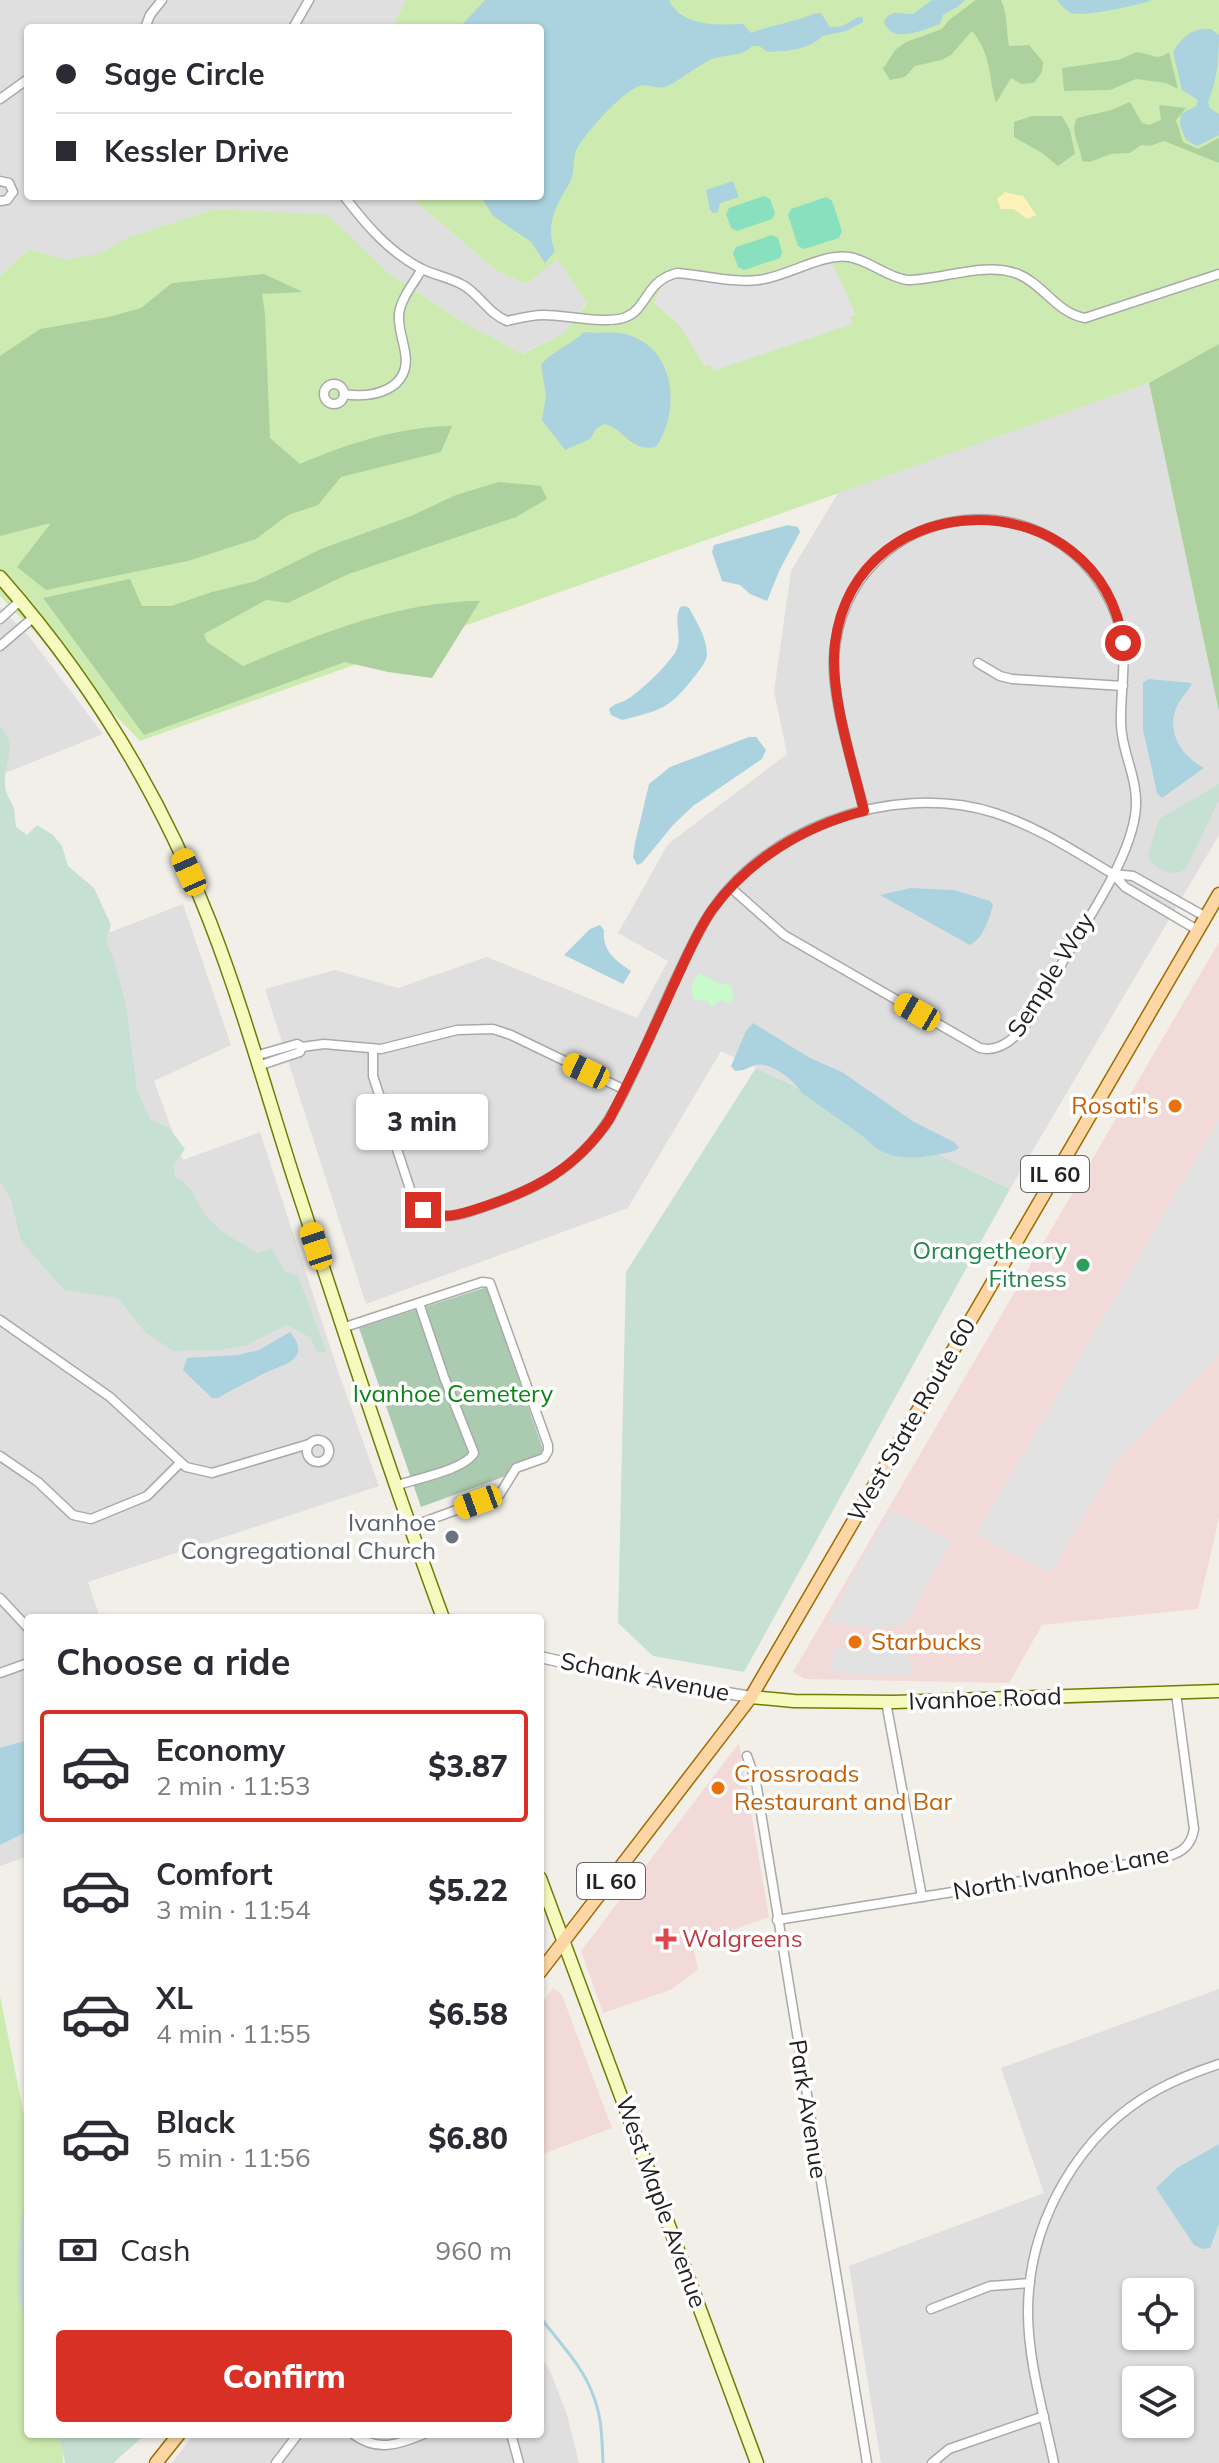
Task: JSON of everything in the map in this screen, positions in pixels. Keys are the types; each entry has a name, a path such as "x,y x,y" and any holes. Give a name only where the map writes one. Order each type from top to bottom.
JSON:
{"main road":[{"path":"0,577 92,694 151,792 211,924 342,1328 442,1614"},
{"name":"West State Route 60","path":"751,1697 1219,894"},
{"name":"Ivanhoe Road","path":"751,1697 794,1701 886,1702 1219,1691"},
{"name":"IL 60","path":"544,1967 751,1697"},
{"name":"West Maple Avenue","path":"544,1889 757,2463"},
{"path":"156,2463 176,2438"}],"street":[{"path":"147,24 162,0"},
{"path":"295,24 309,0"},
{"path":"0,99 24,82"},
{"path":"0,181 9,183 13,192 7,200 0,201"},
{"path":"347,200 389,248 422,269 462,285 507,321 544,315 617,320 633,313 647,293 667,275 677,273 762,280 837,256 858,259 896,278 907,280 1001,270 1016,274 1037,286 1068,312 1085,318 1219,274"},
{"path":"344,394 359,397 381,393 394,386 399,379 406,355 400,336 399,312 422,269"},
{"path":"864,811 834,677 836,637 848,601 876,561 910,535 940,523 986,518 1023,525 1061,544 1089,570 1111,604 1123,648 1121,731 1136,793 1136,816 1127,849 1113,874"},
{"path":"0,619 20,601"},
{"path":"0,646 34,617"},
{"path":"978,663 1012,679 1123,686"},
{"path":"373,1049 373,1076 413,1198 423,1210 442,1217 459,1215 517,1195 555,1175 591,1144 609,1120 625,1090 700,930 731,888 759,862 790,840 823,824 864,811 898,805 934,804 992,813 1045,834 1199,931"},
{"path":"1113,874 1133,876 1206,917"},
{"name":"Semple Way","path":"731,888 784,935 987,1050 1005,1045 1022,1029 1113,874"},
{"path":"256,1061 297,1044 302,1047 324,1044 393,1048 457,1030 493,1029 625,1090"},
{"path":"342,1328 482,1282 490,1283 548,1448 544,1458 516,1468 500,1494 410,1527"},
{"path":"395,1486 456,1466 470,1460 474,1453 419,1303"},
{"path":"0,1320 110,1397 186,1467 212,1473 309,1444"},
{"path":"0,1456 38,1482 73,1515 91,1519 147,1496 180,1463"},
{"path":"0,1598 24,1624"},
{"name":"Schank Avenue","path":"544,1658 625,1676 751,1697"},
{"path":"0,1673 24,1664"},
{"name":"North Ivanhoe Lane","path":"777,1920 1160,1859 1185,1850 1193,1838 1194,1829 1176,1693"},
{"path":"886,1702 922,1897"},
{"name":"Park Avenue","path":"747,1756 756,1782 867,2463"},
{"path":"1054,2463 1030,2341 1028,2312 1036,2248 1054,2199 1074,2165 1118,2117 1157,2090 1219,2064"},
{"path":"931,2309 990,2286 1030,2283"},
{"path":"932,2463 949,2449 1044,2416"},
{"path":"276,2463 295,2438"},
{"path":"358,2438 364,2443 385,2447 412,2438"},
{"path":"512,2438 519,2463"}],"shaded area":[{"path":"0,0 406,0 394,24 24,24 24,200 414,200 497,271 527,284 557,258 587,302 563,334 521,354 461,321 387,272 328,216 215,209 129,237 102,253 65,261 29,249 0,276"},
{"path":"832,263 856,315 850,317 852,324 713,371 710,364 704,366 680,326 654,303 663,282 674,277 756,284"},
{"path":"1149,383 1219,712 1219,835 1010,1189 721,1051 628,1208 366,1304 265,989 335,970 398,988 487,957 637,1018 668,961 618,933 668,844 787,754 774,691 791,571 838,493"},
{"path":"0,607 31,639 103,734 0,775"},
{"path":"183,904 231,1045 154,1081 183,1160 260,1132 379,1486 88,1582 99,1614 24,1614 24,1857 0,1866 0,971 2,974"},
{"path":"1219,942 1219,1518 1198,1609 1042,1625 1009,1683 805,1679 793,1672"},
{"path":"1219,1120 1219,1355 1115,1463 1051,1573 976,1534"},
{"path":"891,1509 952,1542 905,1625 874,1629 827,1622"},
{"path":"835,1647 867,1651 910,1649 911,1675 869,1676 830,1671"},
{"path":"739,1743 769,1917 693,1944 698,1970 670,1990 603,2013 581,1951"},
{"path":"553,1988 562,1995 612,2128 544,2154 544,2000"},
{"path":"1219,1989 1219,2463 881,2463 849,2266 1044,2193 1001,2068"},
{"path":"544,2361 567,2415 579,2463 172,2463 191,2438 544,2438"}],"green space":[{"path":"406,0 1219,0 1219,351 1149,383 140,741 0,596 0,276 29,249 65,260 101,253 129,237 215,209 328,215 387,272 461,321 522,354 563,334 587,303 557,259 527,284 497,271 414,200 544,200 544,24 394,24"},
{"path":"976,0 1001,0 1009,46 1029,45 1043,62 1042,72 1034,83 1021,84 1011,78 996,103 986,57 972,31 951,55 915,66 905,77 890,80 883,69 895,50 906,42 942,29"},
{"path":"1137,52 1157,57 1169,52 1178,89 1166,83 1136,79 1110,90 1064,91 1062,68 1118,60"},
{"path":"1130,102 1142,123 1149,125 1161,120 1159,105 1186,108 1176,120 1183,142 1198,149 1219,138 1219,163 1164,141 1150,146 1141,145 1130,153 1082,161 1075,134 1077,118"},
{"path":"1032,116 1062,116 1070,130 1075,154 1058,166 1014,137 1014,122"},
{"path":"764,196 770,199 775,213 772,219 737,231 731,228 726,214 729,208"},
{"path":"826,197 832,201 842,231 839,238 804,249 798,246 788,215 791,209"},
{"path":"772,235 778,238 782,252 780,258 744,270 738,267 733,253 736,247"},
{"path":"264,274 303,292 262,294 270,438 300,464 374,438 413,429 452,426 441,452 341,477 318,505 288,515 256,539 188,561 46,590 17,567 51,523 0,536 0,356 40,329 141,308 172,283"},
{"path":"1219,344 1219,712 1149,383"},
{"path":"499,482 541,486 547,499 516,517 346,575 288,603 266,600 204,634 207,642 243,666 329,632 388,613 480,601 432,678 345,662 144,735 43,598 130,579 142,606 171,606 256,581 321,549 411,516 456,495"},
{"path":"0,726 9,741 5,788 14,809 16,827 27,835 37,825 53,835 62,846 68,866 94,888 111,925 106,942 126,1005 137,1090 150,1119 169,1128 185,1149 173,1165 175,1177 192,1191 205,1215 220,1230 257,1253 272,1249 285,1272 298,1276 327,1353 316,1351 311,1338 287,1325 247,1345 221,1350 173,1351 144,1331 118,1298 64,1290 21,1241 11,1200 0,1181"},
{"path":"1219,784 1219,800 1186,868 1176,873 1160,869 1148,856 1159,819"},
{"path":"700,973 715,982 730,985 734,994 731,1003 721,1000 712,1007 708,1001 695,1000 692,985"},
{"path":"756,1068 1010,1189 744,1672 653,1656 618,1623 626,1272"},
{"name":"Ivanhoe Cemetery","path":"487,1287 547,1461 421,1507 359,1328"},
{"path":"0,1996 24,2115 24,2438 62,2438 63,2463 0,2463"},
{"path":"24,2208 24,2312 18,2298 20,2229"},
{"path":"60,2438 140,2438 114,2463 65,2463"}],"sand":[{"path":"1005,192 1023,196 1036,215 1027,219 1014,209 1001,209 997,199"}],"water":[{"path":"485,0 669,0 675,9 691,20 711,24 743,24 751,33 818,13 829,26 834,27 863,18 863,22 846,31 822,36 797,49 768,52 759,46 752,46 739,54 712,59 668,85 639,86 623,96 597,122 576,151 572,178 551,223 555,251 545,263 531,242 492,215 483,200 544,200 544,24 463,24"},
{"path":"932,0 965,0 943,15 940,24 917,32 894,33 884,22 893,13 913,14"},
{"path":"1057,0 1153,0 1078,14 1069,12"},
{"path":"1211,29 1219,35 1217,69 1208,102 1210,108 1219,114 1219,135 1197,146 1186,140 1180,125 1181,114 1196,106 1198,100 1182,90 1173,52 1185,37"},
{"path":"733,181 739,197 720,203 718,212 713,213 706,190"},
{"path":"584,332 634,337 648,345 659,357 666,370 671,402 664,433 656,447 639,446 604,424 596,429 590,439 565,450 542,420 546,395 541,365"},
{"path":"788,525 798,527 800,532 767,601 750,594 740,585 722,581 712,552 714,545"},
{"path":"680,607 689,608 705,642 707,655 702,666 686,687 664,707 622,720 611,715 609,709 638,692 672,657 679,641 678,612"},
{"path":"1148,679 1192,683 1174,714 1174,733 1188,756 1204,768 1162,798 1157,793 1143,729 1143,683"},
{"path":"756,737 766,750 762,759 693,806 637,865 633,857 635,843 649,784 670,767"},
{"path":"911,888 954,890 990,901 993,905 988,922 970,945 880,895"},
{"path":"600,925 611,954 631,971 623,984 564,955 590,929"},
{"path":"753,1023 810,1058 842,1072 914,1122 954,1142 959,1148 919,1157 890,1155 802,1093 775,1069 755,1065 735,1071 731,1066 746,1031"},
{"path":"290,1332 298,1350 292,1360 218,1398 212,1398 183,1370 187,1358 238,1355 259,1350"},
{"path":"24,1741 24,1833 0,1845 0,1748"},
{"path":"1219,2144 1219,2224 1210,2248 1202,2249 1194,2245 1156,2188 1177,2168"}],"waterway":[{"path":"544,2322 589,2384 600,2420 603,2463"}],"place":[{"name":"Rosati's","path":"1175,1106"},
{"name":"Orangetheory Fitness","path":"1083,1265"},
{"name":"Ivanhoe Congregational Church","path":"452,1537"},
{"name":"Starbucks","path":"855,1642"},
{"name":"Crossroads Restaurant and Bar","path":"718,1788"},
{"name":"Walgreens","path":"666,1939"}],"route":[{"path":"423,1210 442,1217 459,1215 530,1190 574,1160 609,1120 697,936 716,905 750,869 790,840 823,824 864,811 834,677 836,637 848,601 859,583 891,548 918,531 953,520 995,519 1030,528 1070,551 1103,587 1123,643"}]}
